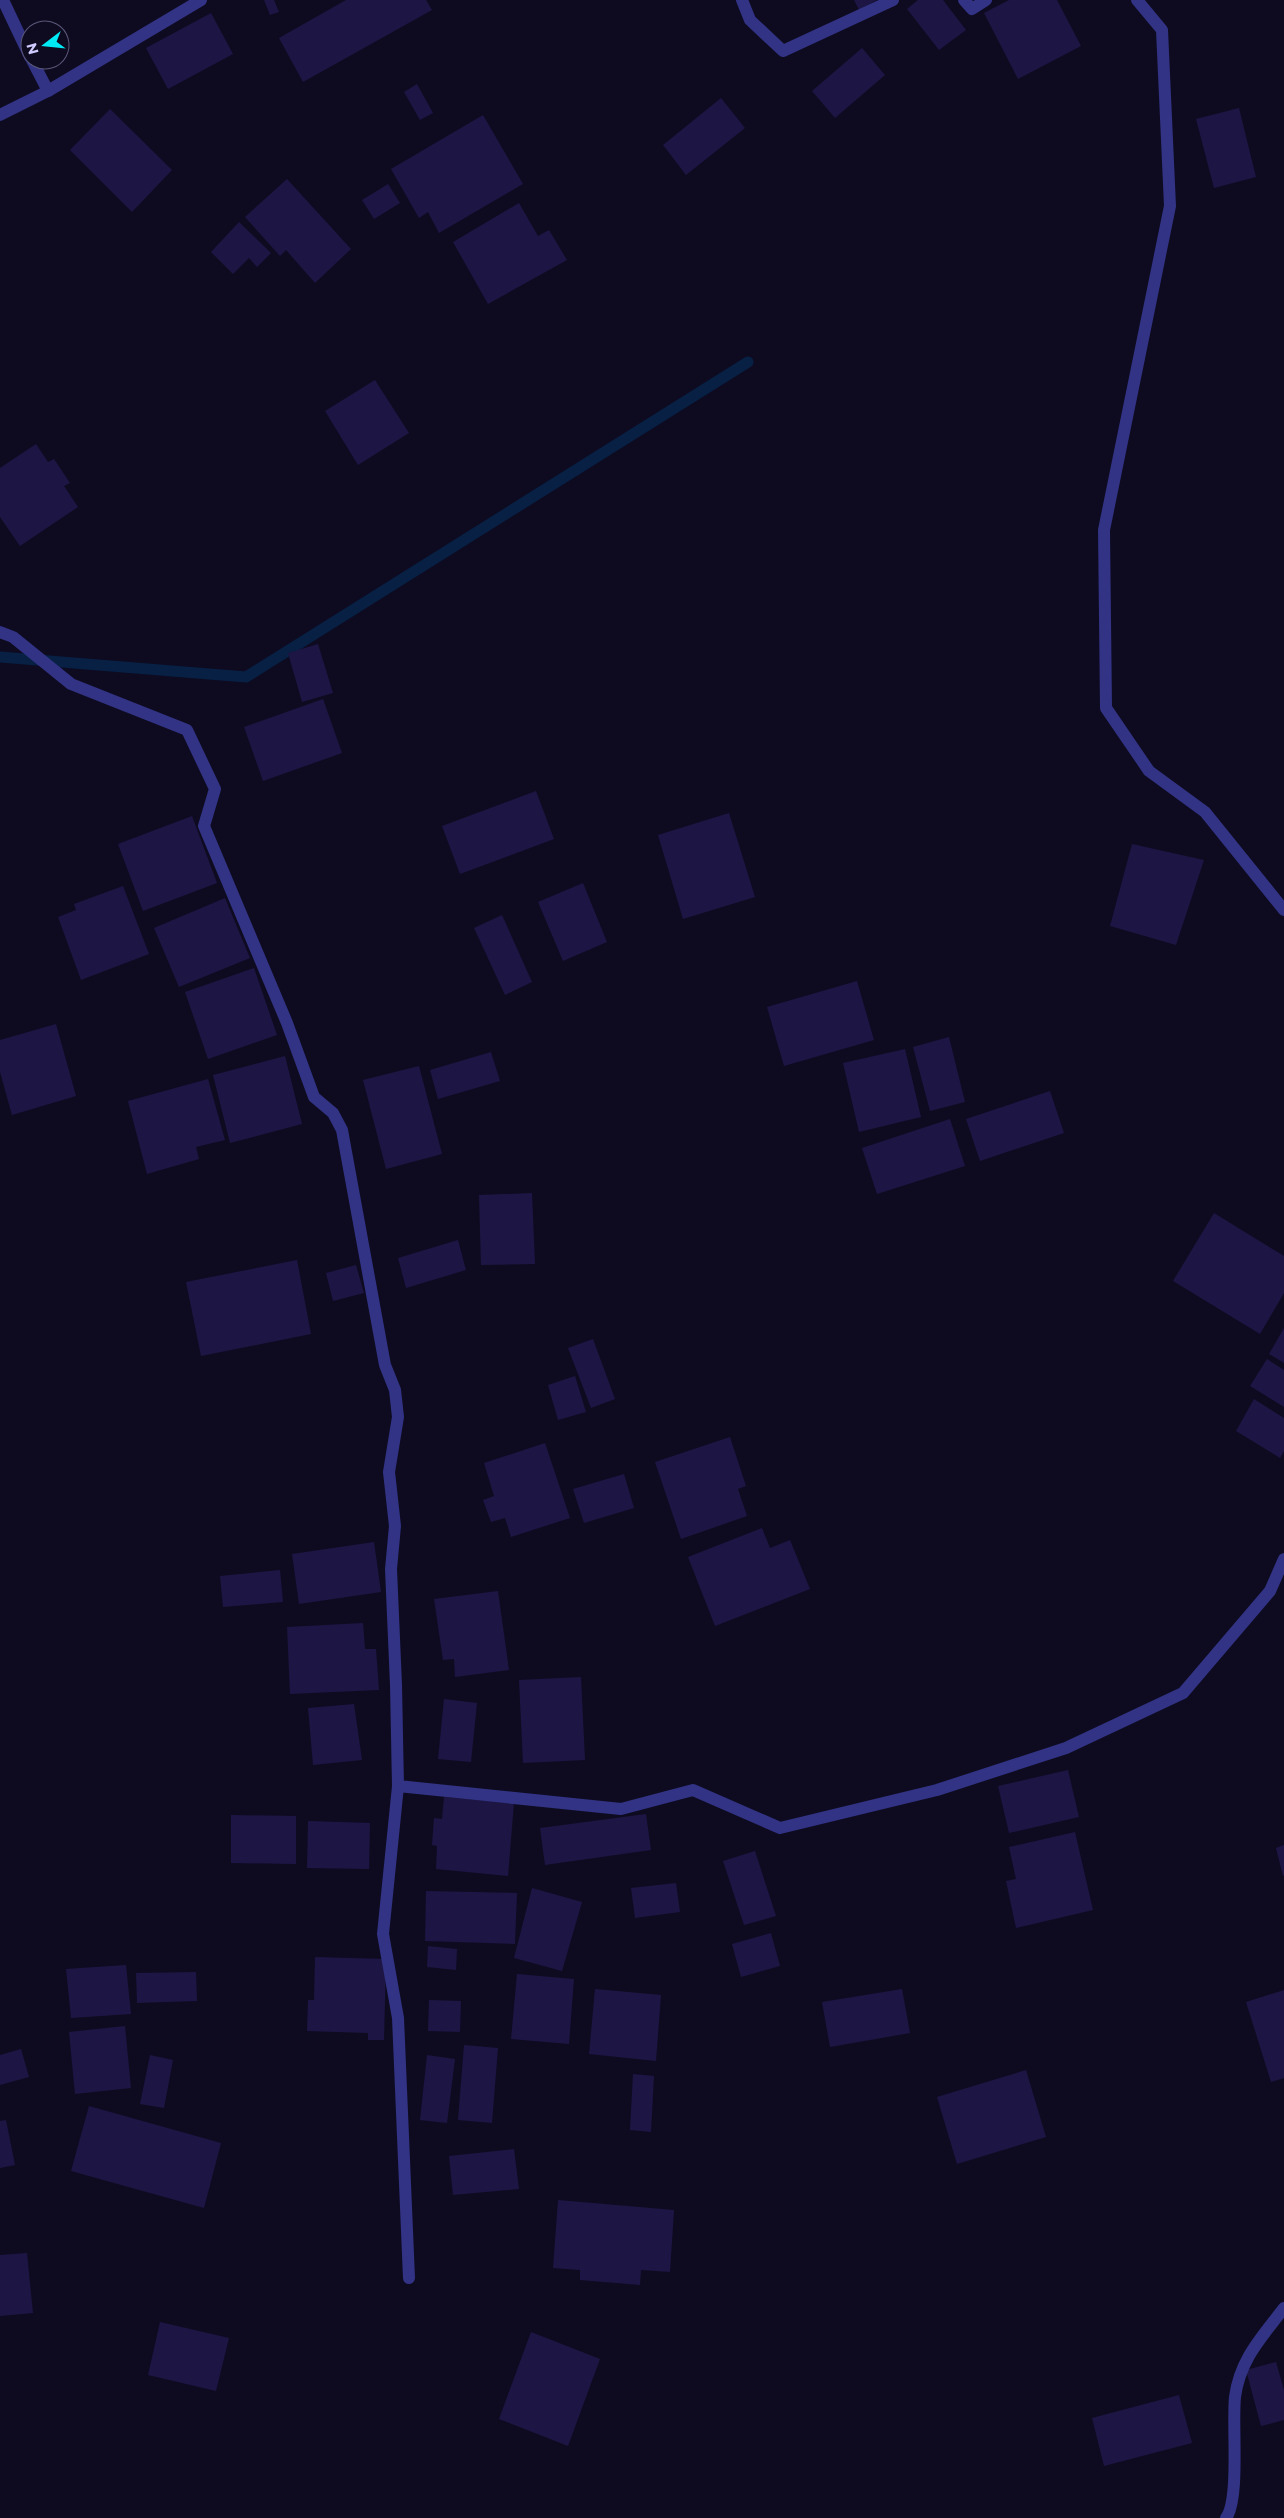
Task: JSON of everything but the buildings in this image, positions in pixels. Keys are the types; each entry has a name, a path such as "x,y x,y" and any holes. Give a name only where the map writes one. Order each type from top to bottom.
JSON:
{"street":[{"path":"3,0 20,35"},
{"path":"0,115 48,91 201,0"},
{"path":"742,0 750,20 783,51 894,0"},
{"path":"964,0 972,9 986,0"},
{"path":"1137,0 1162,30 1170,206 1104,530 1106,708 1149,771 1205,812 1284,910"},
{"path":"37,70 48,91"},
{"path":"0,632 13,637 71,684 186,730 215,790 204,826 287,1023 314,1097 333,1113 342,1130 385,1365 395,1390 398,1417 388,1472 396,1526 391,1569 398,1786 382,1934 398,2018 409,2278"},
{"path":"398,1786 622,1810 693,1790 780,1828 937,1790 1066,1748 1183,1693 1270,1591 1284,1558"},
{"path":"1226,2518 1233,2489 1235,2395 1246,2357 1284,2308"}],"waterway":[{"path":"0,657 246,677 748,362"}]}
